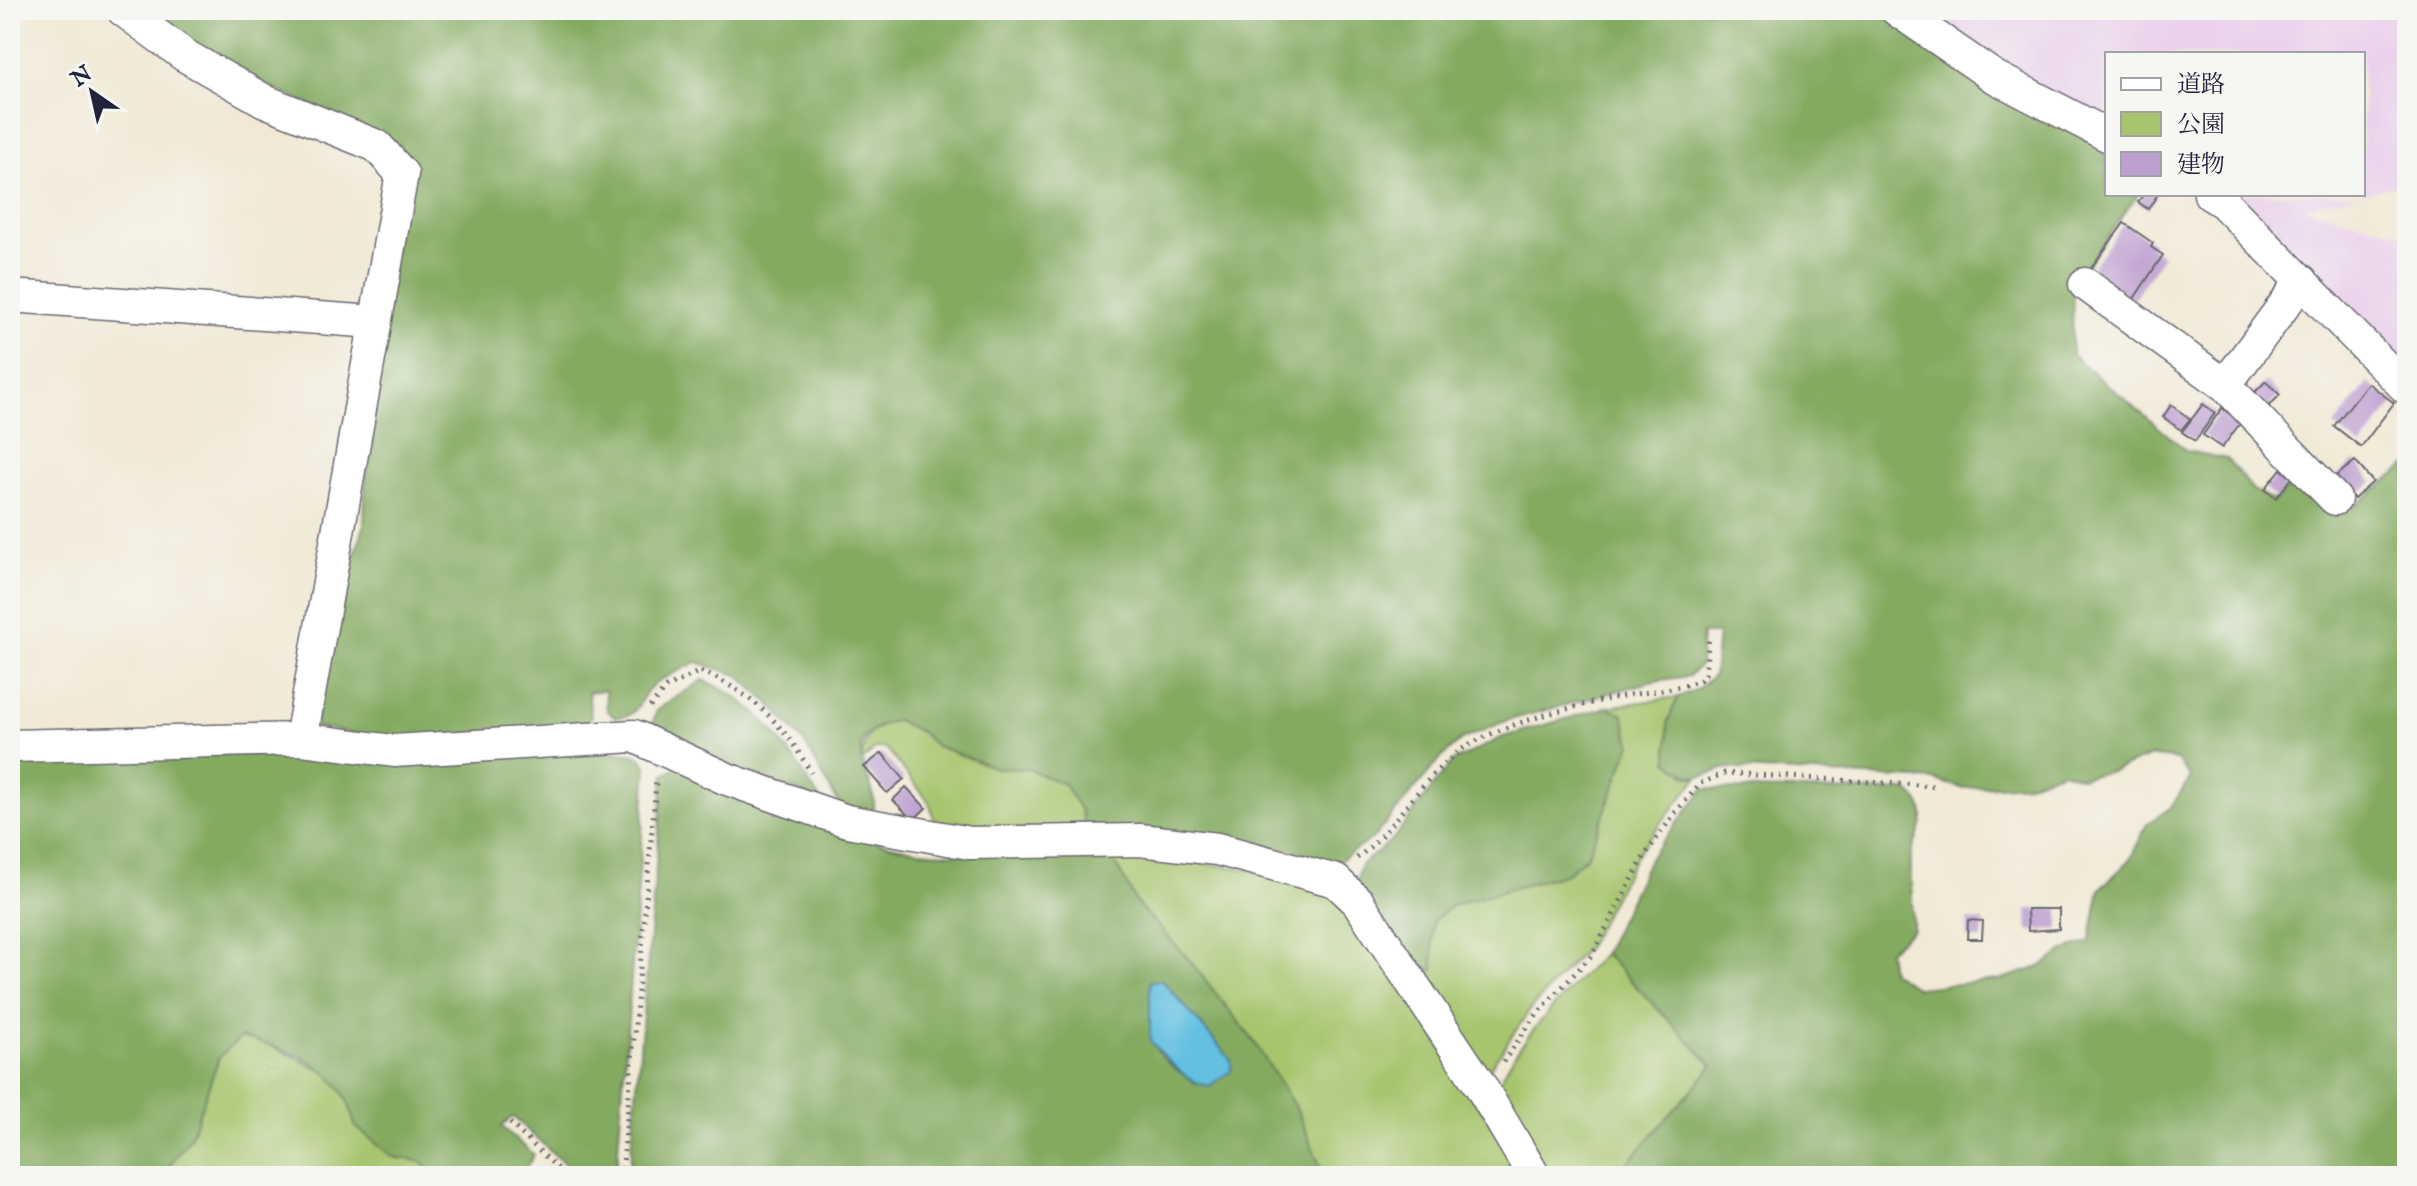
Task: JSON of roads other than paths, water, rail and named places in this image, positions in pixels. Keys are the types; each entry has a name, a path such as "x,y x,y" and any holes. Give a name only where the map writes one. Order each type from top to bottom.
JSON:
{"street":[{"path":"123,10 184,55 265,101 377,146 402,174 301,739"},
{"path":"1897,10 1993,76 2105,134"},
{"path":"2213,196 2223,202 2407,389"},
{"path":"2225,385 2302,281"},
{"path":"2085,284 2225,385 2335,499"},
{"path":"10,296 375,322"},
{"path":"10,746 301,739 394,751 634,736 727,779 833,816 970,843 1140,840 1217,849 1336,881 1358,902 1485,1092 1534,1176"}],"water":[{"path":"1162,980 1231,1060 1231,1071 1209,1086 1184,1074 1150,1041 1150,981"}]}
